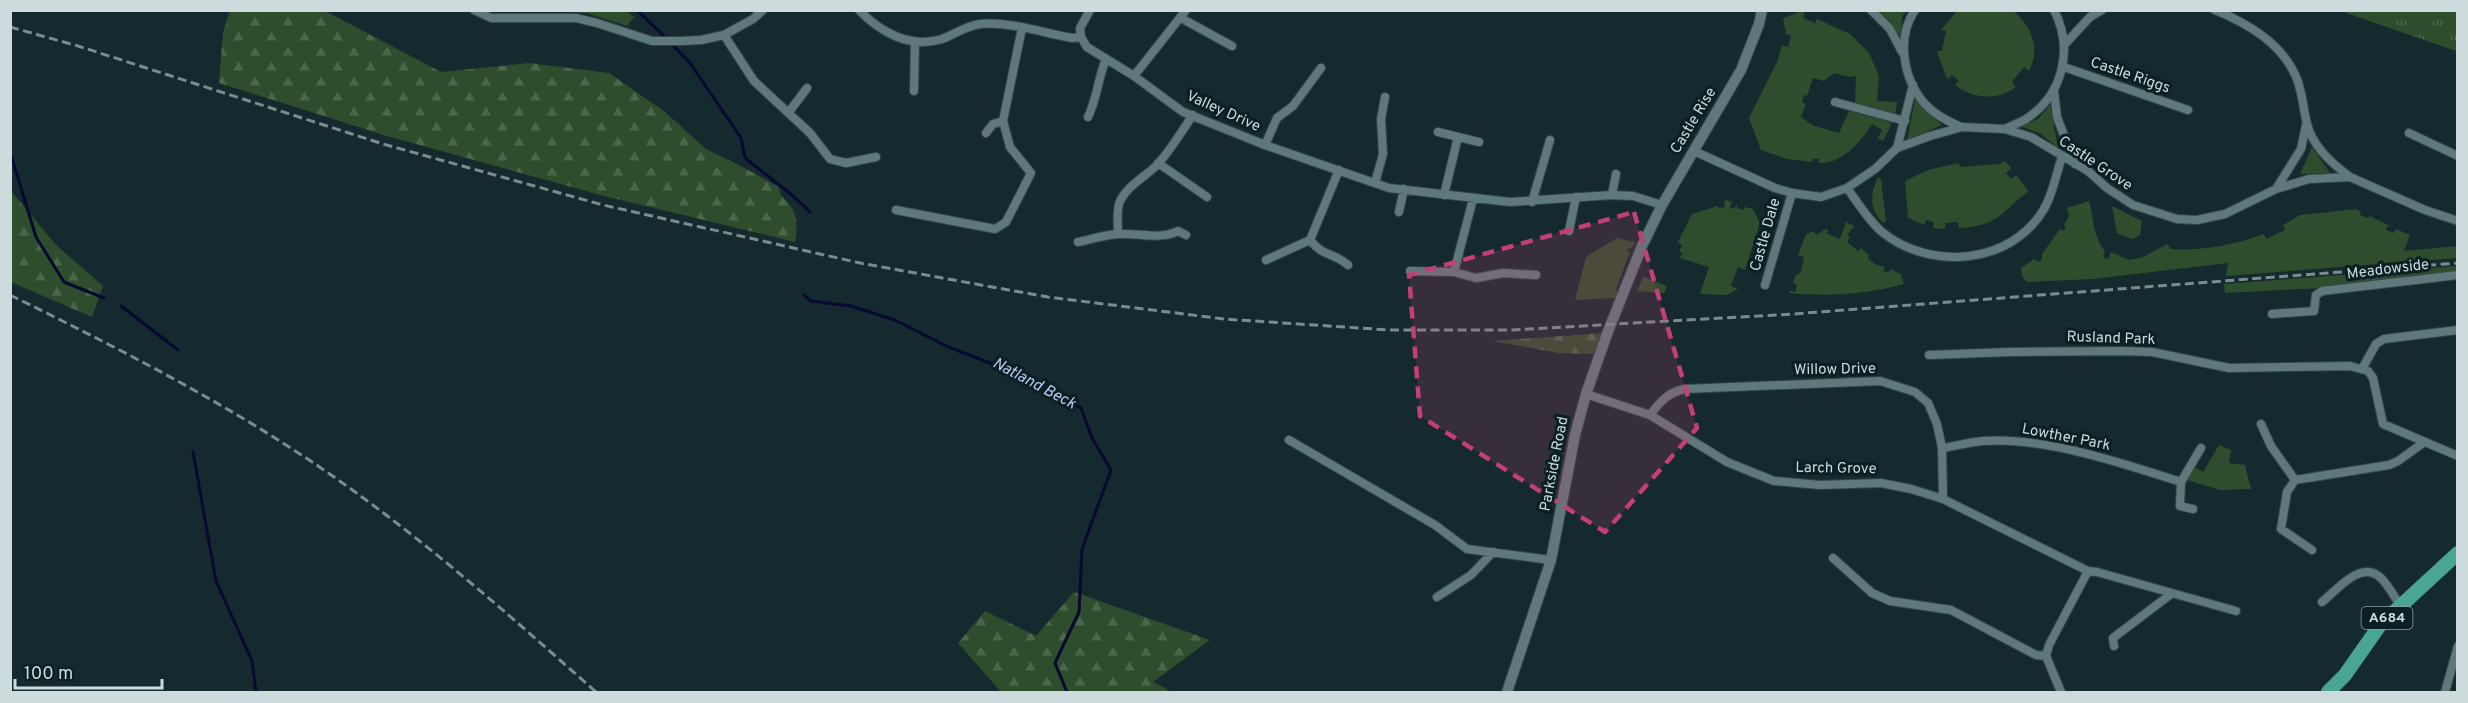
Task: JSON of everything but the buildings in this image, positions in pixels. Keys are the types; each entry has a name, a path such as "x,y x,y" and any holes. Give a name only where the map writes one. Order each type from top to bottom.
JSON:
{"highway":[{"name":"A684","path":"2328,693 2345,675 2380,625 2457,553"}],"street":[{"path":"474,10 491,18 576,18 640,38 662,41 701,40 724,35 753,19 763,10"},
{"path":"747,10 753,19"},
{"path":"859,10 882,31 915,42 940,39 981,24 1022,28 1072,38 1081,37 1080,28 1090,10"},
{"name":"Castle Rise","path":"1643,244 1662,204 1741,70 1762,10"},
{"path":"1871,10 1890,29 1903,55 1913,85 1925,104 1944,118 1962,127"},
{"path":"1903,55 1906,29 1915,10"},
{"path":"2005,129 2026,119 2042,106 2054,91 2064,67 2065,44 2054,10"},
{"path":"2065,44 2090,17 2102,10"},
{"path":"2215,10 2245,24 2268,39 2280,51 2290,64 2298,81 2306,123 2321,153 2350,177"},
{"path":"1134,76 1183,14 1232,46"},
{"path":"896,210 995,229 1005,222 1031,173 1010,147 1003,121 1022,28"},
{"path":"724,35 754,81 810,133 830,159 846,163 876,158"},
{"name":"Valley Drive","path":"1081,37 1087,47 1134,76 1183,112 1265,145 1375,183 1473,199 1532,202 1611,195 1633,196 1662,204"},
{"path":"914,91 915,42"},
{"path":"1088,117 1096,102 1098,78 1106,59"},
{"name":"Castle Riggs","path":"2064,67 2188,110"},
{"path":"1265,145 1277,118 1293,106 1321,68"},
{"name":"Castle Grove","path":"1897,148 1913,85"},
{"path":"789,112 807,88"},
{"path":"2054,91 2057,117 2075,164"},
{"path":"1375,183 1383,154 1381,119 1384,97"},
{"path":"1835,102 1905,121"},
{"path":"1118,234 1119,203 1130,187 1158,163 1192,115"},
{"path":"986,133 993,124 1003,121"},
{"path":"2276,189 2301,149 2306,123"},
{"name":"Castle Grove","path":"1694,151 1792,193 1821,197 1847,189 1875,169 1897,148 1962,127 2005,129 2031,137 2075,164 2133,205 2177,219 2197,220 2225,214 2276,189 2309,179 2350,177 2425,210 2457,221"},
{"path":"1438,132 1479,142"},
{"path":"2409,133 2457,156"},
{"path":"1444,195 1458,137"},
{"path":"1532,202 1550,140"},
{"path":"1847,189 1880,231 1892,240 1918,252 1936,257 1952,258 1979,254 2016,240 2028,230 2045,208 2062,157"},
{"path":"1158,163 1207,198"},
{"path":"1266,260 1310,240 1339,170"},
{"path":"1611,195 1616,174"},
{"path":"1399,212 1404,189"},
{"name":"Castle Dale","path":"1765,285 1792,193"},
{"path":"1569,231 1576,197"},
{"path":"1454,272 1473,199"},
{"path":"1078,242 1118,234 1166,237 1178,231 1186,235"},
{"path":"1310,240 1323,253 1341,259 1348,265"},
{"name":"Parkside Road","path":"1507,693 1551,560 1575,435 1586,394 1613,317 1643,244"},
{"path":"1410,272 1454,272 1476,278 1518,272 1536,275"},
{"name":"Meadowside","path":"2272,314 2314,311 2316,295 2322,291 2457,275"},
{"path":"2457,330 2384,339 2371,350 2362,369 2368,371 2373,378 2383,424 2457,456"},
{"name":"Rusland Park","path":"1929,355 2009,351 2123,351 2152,352 2229,368 2350,366 2362,369"},
{"name":"Willow Drive","path":"1650,415 1673,391 1685,389 1880,381 1915,392 1928,403 1937,424 1942,448 1942,499"},
{"name":"Larch Grove","path":"1586,394 1650,415 1727,462 1774,481 1820,485 1881,483 1911,489 1942,499 2088,571 2236,611"},
{"path":"2261,424 2271,446 2295,480"},
{"path":"1289,440 1435,525 1467,549 1551,560"},
{"name":"Lowther Park","path":"1942,448 1984,441 2027,442 2114,461 2181,482"},
{"path":"2312,550 2281,529 2287,492 2295,480 2389,465 2423,443"},
{"path":"2193,509 2180,506 2181,482 2201,448"},
{"path":"1437,597 1471,575 1493,552"},
{"path":"1833,558 1872,592 1890,602 1951,610 2036,655 2046,656"},
{"path":"2061,693 2046,656 2049,645 2088,571"},
{"path":"2322,602 2352,576 2364,571 2380,577 2400,605"},
{"path":"2115,646 2113,638 2171,594"},
{"path":"2445,693 2457,646"}],"highlighted area":[{"path":"1634,212 1697,428 1605,532 1420,416 1409,275"}],"green space":[{"path":"230,10 325,11 441,72 529,63 609,73 665,112 706,149 779,187 780,193 792,208 795,216 797,229 795,242 604,196 387,136 219,83 223,33"},
{"path":"556,11 626,11 634,17 627,26 586,13"},
{"path":"1802,11 1807,14 1805,13 1803,18 1815,23 1817,19 1850,34 1869,53 1879,76 1877,101 1897,102 1895,115 1855,103 1856,76 1850,77 1834,73 1824,81 1813,78 1807,96 1804,95 1802,102 1806,104 1801,117 1814,126 1839,133 1849,111 1892,123 1883,141 1878,138 1882,130 1872,124 1863,138 1850,151 1827,163 1819,163 1819,159 1813,159 1812,162 1787,159 1761,150 1749,118 1777,62 1782,46 1788,47 1791,36 1786,34 1783,18"},
{"path":"1879,11 1907,11 1902,16 1901,37"},
{"path":"1957,11 2013,11 2025,23 2032,38 2034,54 2029,71 2024,67 2012,82 2016,87 2009,92 1993,96 1977,95 1955,85 1959,81 1952,75 1948,79 1946,77 1937,51 1942,51 1946,31 1941,30"},
{"path":"2341,11 2457,11 2457,51 2456,51"},
{"path":"1915,100 1942,125 1907,140"},
{"path":"2050,105 2058,148 2041,134 2021,126 2038,119"},
{"path":"2312,147 2330,173 2300,174"},
{"path":"2005,161 2011,168 2006,173 2011,179 2016,175 2028,191 1998,217 1972,227 1959,228 1958,222 1945,223 1945,229 1933,228 1934,222 1926,220 1924,225 1908,218 1905,181 1928,170 1959,163 1960,167 2000,164"},
{"path":"1878,177 1881,179 1886,221 1883,223 1875,212 1872,201 1873,189"},
{"path":"11,187 12,192 56,245 103,286 92,317 11,282"},
{"path":"1727,200 1732,202 1730,207 1734,209 1737,204 1737,208 1743,210 1744,207 1753,209 1760,223 1745,270 1738,267 1731,286 1738,289 1727,295 1700,294 1709,267 1680,258 1682,253 1679,251 1682,245 1678,242 1692,214 1717,206 1719,209 1725,207 1724,202"},
{"path":"2089,201 2096,233 2105,251 2103,257 2108,259 2111,252 2129,260 2143,257 2167,244 2171,249 2195,249 2230,244 2264,234 2266,239 2285,230 2283,225 2300,215 2357,209 2361,212 2360,215 2368,218 2370,216 2388,225 2386,230 2394,233 2396,229 2410,235 2404,251 2457,246 2457,258 2226,276 2228,263 2093,279 2027,282 2022,276 2021,268 2034,259 2039,262 2042,259 2042,254 2060,229 2063,231 2066,227 2064,225 2069,216 2067,208"},
{"path":"2112,206 2142,221 2140,235 2132,239 2117,233"},
{"path":"1846,222 1854,226 1847,235 1850,237 1847,242 1858,251 1861,248 1869,255 1868,259 1875,264 1885,267 1883,271 1888,273 1890,269 1901,274 1904,284 1847,294 1789,293 1790,291 1795,292 1797,285 1793,283 1796,275 1801,272 1804,257 1798,255 1806,234 1814,231 1816,235 1826,229 1827,234 1840,239"},
{"path":"1617,238 1635,242 1631,249 1628,248 1627,251 1630,252 1616,289 1618,292 1616,298 1575,300 1586,257"},
{"path":"2457,266 2457,272 2321,288 2225,293 2224,284"},
{"path":"1642,276 1667,286 1664,293 1637,291"},
{"path":"1602,333 1594,354 1559,353 1492,341"},
{"path":"2219,445 2231,450 2229,463 2245,465 2251,489 2220,490 2187,480 2195,467 2203,472"},
{"path":"1074,592 1210,640 1153,682 1172,692 1001,692 958,643 985,611 1036,636"}],"waterway":[{"name":"Natland Beck","path":"637,10 666,38"},
{"name":"Natland Beck","path":"671,43 690,63 741,138 745,158 810,212"},
{"path":"10,152 36,237 64,282 104,298"},
{"name":"Natland Beck","path":"804,295 811,301 851,306 895,320 946,346 1023,376 1081,408 1092,438 1111,470 1082,549 1079,612 1055,663 1067,692"},
{"path":"121,306 178,350"},
{"path":"193,452 216,581 252,661 256,692"}],"railway":[{"path":"10,27 78,46 383,144 603,205 860,263 1048,297 1224,319 1389,330 1511,330 1793,314 2458,263"},
{"path":"10,295 185,385 310,461 351,489 445,562 596,692"}]}
